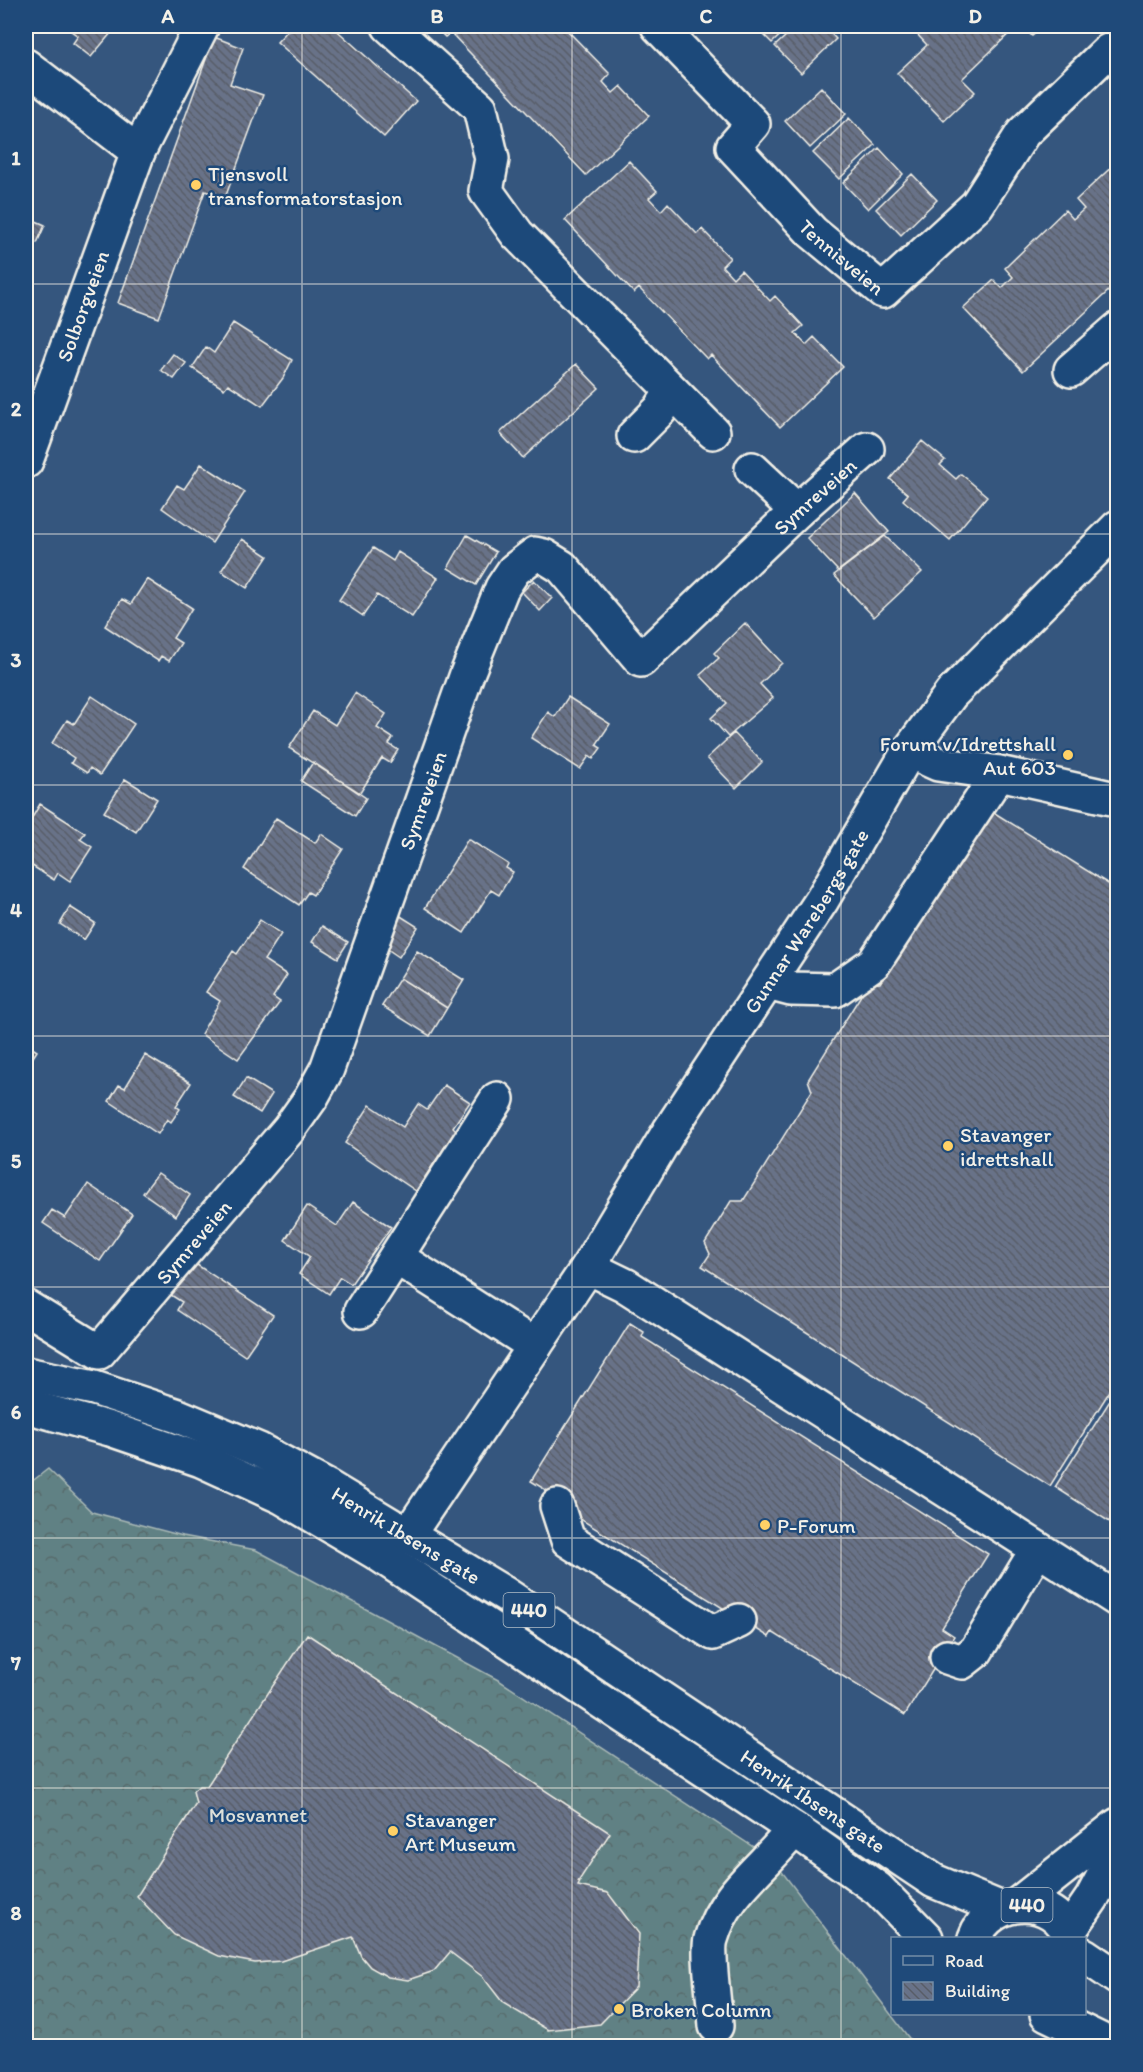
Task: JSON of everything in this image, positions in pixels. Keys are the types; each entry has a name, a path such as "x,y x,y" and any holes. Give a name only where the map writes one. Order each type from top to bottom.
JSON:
{"street":[{"name":"Solborgveien","path":"26,461 138,152 202,26"},
{"path":"389,26 480,108 492,159 486,191 517,234 713,432"},
{"name":"Tennisveien","path":"658,26 753,124 733,147 812,232 883,291 976,205 1023,133 1108,51 1118,47"},
{"path":"26,66 138,152"},
{"path":"1071,370 1118,329"},
{"path":"634,436 660,410 672,391"},
{"name":"Symreveien","path":"26,1307 99,1353 289,1129 311,1098 327,1069 467,674 502,588 514,570 535,554 553,560 562,567 641,660 797,511 867,449"},
{"path":"752,469 797,511"},
{"name":"Gunnar Warebergs gate","path":"408,1535 588,1267 670,1130 822,900 909,751 951,694 1118,527"},
{"path":"909,751 938,764 999,773 1111,798"},
{"path":"768,983 791,989 835,990 874,963 999,773"},
{"path":"361,1311 498,1099"},
{"path":"396,1257 535,1346"},
{"path":"588,1267 625,1285 1037,1550 1115,1594"},
{"name":"Henrik Ibsens gate","path":"26,1374 94,1388 188,1420 259,1450 408,1535 505,1594 933,1881 1009,1907"},
{"name":"Henrik Ibsens gate","path":"26,1406 110,1429 201,1460 282,1497 375,1552 794,1829 878,1889 925,1937"},
{"path":"556,1506 568,1540 713,1633 739,1621"},
{"path":"947,1657 962,1662 976,1651 1037,1550"},
{"path":"1009,1907 1118,1825"},
{"path":"716,2026 710,1940 731,1896 779,1849 794,1829"},
{"path":"1076,1937 1092,1898 1118,1849"},
{"name":"440","path":"976,1937 988,1918 1009,1907 1032,1905 1047,1911 1059,1920 1071,1937"},
{"name":"440","path":"1086,1952 1118,1977"},
{"path":"1051,2015 1113,2046"}],"green space":[{"name":"Mosvannet","path":"48,1469 92,1512 183,1536 256,1550 500,1681 773,1860 915,2046 26,2046 26,1486"}],"building":[{"path":"64,26 117,26 91,57 73,43 78,36"},
{"path":"292,26 332,26 416,101 384,137 277,42"},
{"path":"434,26 563,26 610,74 603,82 613,93 621,86 649,116 586,175 451,33 445,37"},
{"path":"755,26 790,26 772,43"},
{"path":"797,26 824,26 836,39 801,73 775,46"},
{"path":"921,26 1017,26 962,79 975,92 944,121 897,73 927,45 915,32"},
{"path":"1022,26 1044,26 1032,36"},
{"name":"Tjensvoll transformatorstasjon","path":"214,37 243,48 230,84 263,95 225,198 205,191 159,318 118,303"},
{"path":"821,87 846,114 810,148 785,121"},
{"path":"849,118 875,145 839,179 813,153"},
{"path":"879,148 903,174 868,209 843,183"},
{"path":"629,161 657,191 649,198 661,211 668,203 697,234 702,229 730,258 722,266 733,278 741,270 770,301 775,296 803,326 795,333 806,345 814,337 843,367 780,427 711,355 707,359 639,288 634,293 565,220"},
{"path":"1118,161 1118,282 1023,371 963,308 994,280 1002,288 1013,277 1005,268 1065,210 1073,219 1084,209 1076,200"},
{"path":"912,174 937,200 901,235 876,209"},
{"path":"29,218 45,225 37,243 26,238"},
{"path":"233,323 292,360 283,378 262,406 228,384 224,389 192,368 206,347 214,353"},
{"path":"173,354 186,363 174,379 161,370"},
{"path":"576,364 599,388 523,458 500,433"},
{"path":"922,441 945,460 940,465 956,479 961,474 987,496 950,540 903,500 908,494 890,479"},
{"path":"201,464 245,492 212,543 162,508 177,485 184,489"},
{"path":"855,493 889,532 838,571 807,538"},
{"path":"467,535 496,552 476,585 448,568"},
{"path":"885,536 922,572 874,617 834,575"},
{"path":"242,539 268,556 247,588 221,571"},
{"path":"373,548 393,561 398,552 438,578 412,617 377,595 363,616 339,600"},
{"path":"147,579 192,608 173,638 181,643 169,661 161,656 158,661 105,626 122,599 131,604"},
{"path":"534,580 552,598 540,611 522,592"},
{"path":"745,623 782,663 760,684 773,698 728,737 711,718 727,703 700,675 719,658 714,653"},
{"path":"355,693 386,714 377,728 393,738 389,744 398,750 390,763 382,758 360,793 289,748 313,711 335,725"},
{"path":"92,696 134,724 100,775 90,768 87,773 71,763 74,758 52,743 67,720 74,724"},
{"path":"568,697 610,724 596,745 601,748 593,759 589,756 580,769 531,738 548,712 555,717"},
{"path":"734,733 762,762 736,788 707,758"},
{"path":"313,762 366,798 355,816 301,781"},
{"path":"125,779 157,799 136,832 104,812"},
{"path":"40,804 85,833 80,839 92,847 70,881 58,873 54,880 26,862 26,828"},
{"name":"Stavanger idrettshall","path":"990,810 1118,890 1118,1378 1050,1486 702,1266 710,1254 705,1243 731,1201 743,1201 812,1091 808,1080 868,984 880,983"},
{"path":"276,818 315,843 321,834 343,849 313,895 308,892 299,905 244,869"},
{"path":"468,839 508,864 506,868 513,872 499,895 491,890 464,933 425,908"},
{"path":"70,907 95,923 84,940 60,924"},
{"path":"399,915 418,927 399,957 380,944"},
{"path":"260,920 281,934 264,960 287,975 273,997 280,1002 238,1059 201,1034 220,1001 206,992 233,951 237,954"},
{"path":"322,926 348,942 338,958 312,942"},
{"path":"417,951 464,980 447,1008 400,978"},
{"path":"400,978 447,1008 430,1036 382,1006"},
{"path":"26,1044 37,1051 26,1068"},
{"path":"145,1055 191,1083 176,1106 180,1109 171,1122 167,1119 158,1134 109,1101 119,1085 125,1088"},
{"path":"246,1078 272,1094 260,1113 234,1097"},
{"path":"444,1085 470,1102 453,1127 456,1130 416,1191 345,1143 370,1105 403,1127 418,1104 427,1110"},
{"path":"158,1173 190,1195 176,1216 143,1193"},
{"path":"88,1184 132,1214 100,1261 43,1223 52,1210 65,1218"},
{"path":"353,1202 391,1227 351,1284 340,1277 329,1294 299,1274 310,1257 285,1240 307,1206 337,1226"},
{"path":"185,1257 273,1315 245,1356 177,1310 182,1302 163,1290"},
{"name":"P-Forum","path":"630,1323 644,1332 642,1337 988,1554 942,1628 954,1636 905,1715 772,1632 769,1637 542,1495 546,1490 531,1481"},
{"path":"1118,1388 1118,1524 1116,1526 1055,1487"},
{"name":"Stavanger Art Museum","path":"307,1634 610,1833 578,1882 580,1882 578,1886 608,1893 639,1934 636,1987 600,2024 548,2030 503,2003 483,1977 450,1952 434,1971 408,1980 388,1977 370,1967 361,1956 353,1937 281,1961 255,1963 219,1956 174,1935 137,1896 196,1803 193,1791 199,1786 207,1786"}],"place":[{"name":"Tjensvoll transformatorstasjon","path":"196,185"},
{"name":"Forum v/Idrettshall Aut 603","path":"1068,755"},
{"name":"Stavanger idrettshall","path":"948,1146"},
{"name":"P-Forum","path":"765,1525"},
{"name":"Stavanger Art Museum","path":"393,1831"},
{"name":"Broken Column","path":"619,2009"}]}
